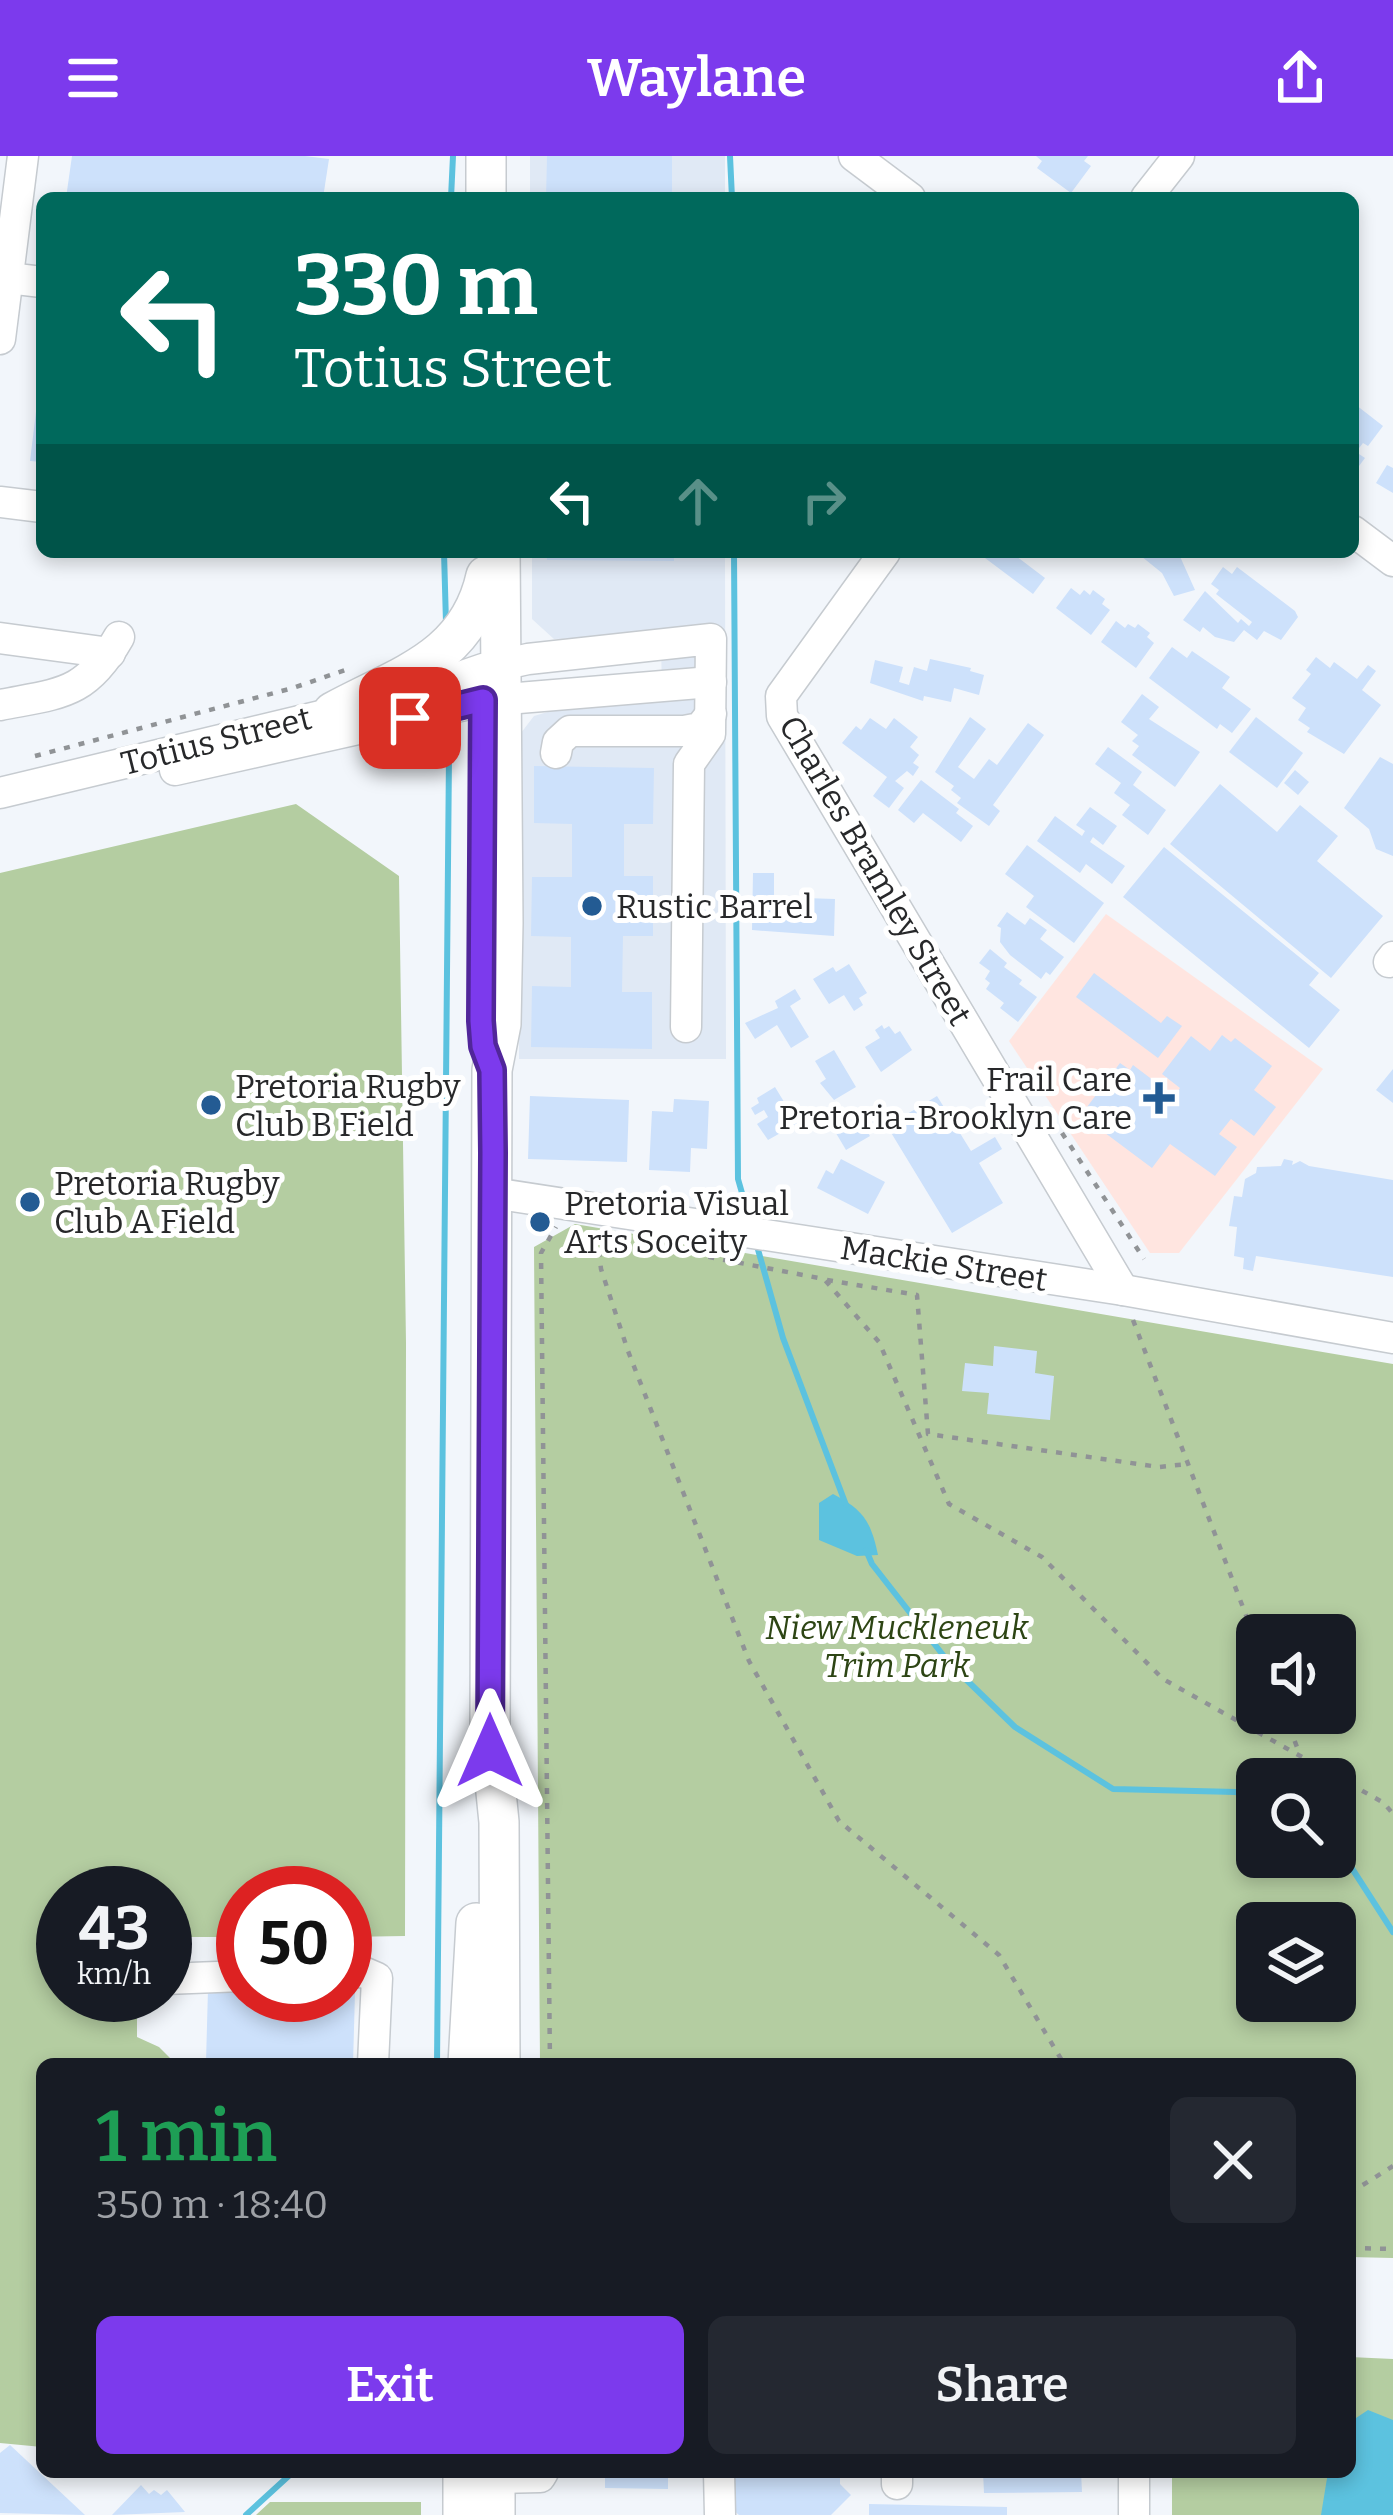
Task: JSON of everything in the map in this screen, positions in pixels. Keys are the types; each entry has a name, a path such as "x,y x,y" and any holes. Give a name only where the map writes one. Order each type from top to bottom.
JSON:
{"main road":[{"path":"486,156 486,192"},
{"path":"503,156 503,192"},
{"path":"468,2058 483,1799 490,1751 492,1070 481,1021 491,560"},
{"path":"333,712 440,654 472,619 491,560"},
{"path":"490,1751 496,1765 499,1822 500,2058"},
{"path":"463,2515 488,2484"}],"street":[{"path":"0,339 23,156"},
{"path":"854,156 902,192"},
{"path":"1151,192 1179,156"},
{"path":"8,278 36,281"},
{"path":"0,502 36,506"},
{"path":"1359,536 1393,561"},
{"name":"Charles Bramley Street","path":"881,558 781,696 785,723 1124,1290"},
{"path":"0,638 115,645 88,681 0,705"},
{"path":"491,683 711,638 710,734 689,764 686,1027"},
{"path":"491,683 711,682"},
{"name":"Totius Street","path":"0,793 408,695 491,683"},
{"name":"Totius Street","path":"0,812 491,683"},
{"path":"556,753 558,742 570,731 684,731 700,728 711,714"},
{"name":"Mackie Street","path":"493,1193 1124,1290 1393,1337"},
{"path":"372,1976 377,1978 373,2058"},
{"path":"488,2484 533,2478"},
{"path":"719,2478 720,2515"},
{"path":"1134,2478 1134,2515"}],"path":[{"path":"22,760 292,688 359,665"},
{"path":"1055,1122 1144,1259"},
{"path":"550,2058 541,1253 562,1216"},
{"path":"596,1217 602,1269 628,1352 749,1661 838,1821 999,1955 1060,2058"},
{"path":"580,1226 598,1236"},
{"path":"619,1240 917,1295 928,1434 1159,1467 1188,1464"},
{"path":"824,1279 879,1342 949,1504 1042,1557 1163,1679 1384,1803 1393,1814"},
{"path":"1148,1322 1132,1320 1246,1614"},
{"path":"1292,1734 1300,1755"},
{"path":"1356,2189 1393,2166"},
{"path":"1356,2248 1393,2248"}],"shaded area":[{"path":"530,156 725,156 725,192 530,192"},
{"path":"532,558 725,558 726,1059 519,1059 521,733 534,716 568,706 662,702 661,636 554,639 532,619"},
{"path":"1106,914 1323,1069 1179,1253 1150,1253 1009,1041"}],"green space":[{"path":"296,804 399,876 406,1343 405,1936 372,1937 372,1866 216,1866 216,1937 192,1937 192,1866 36,1866 36,2022 137,2022 137,2037 170,2058 36,2058 36,2446 0,2443 0,873"},
{"name":"Niew Muckleneuk Trim Park","path":"575,1224 1393,1364 1393,2258 1356,2257 1356,2058 540,2058 534,1247"},
{"path":"1356,2357 1393,2359 1393,2515 1172,2515 1172,2478 1356,2478"},
{"path":"270,2502 421,2502 421,2515 256,2515"}],"water":[{"path":"833,1494 864,1518 878,1555 857,1556 819,1540 819,1503"},
{"path":"1368,2410 1393,2420 1393,2515 1321,2515 1327,2478 1356,2478 1356,2418"}],"building":[{"path":"72,156 329,159 324,192 67,192"},
{"path":"547,156 672,156 672,192 546,192"},
{"path":"1036,156 1088,156 1084,161 1091,166 1070,192 1037,168 1042,161"},
{"path":"1359,407 1383,426 1368,446 1363,443 1359,448"},
{"path":"36,412 36,462 30,461"},
{"path":"1387,465 1393,468 1393,493 1376,483"},
{"path":"547,558 674,558 674,561"},
{"path":"985,558 1019,558 1045,578 1033,594"},
{"path":"1143,558 1181,558 1195,590 1174,596 1162,573"},
{"path":"1223,567 1232,574 1237,567 1295,611 1298,617 1281,640 1264,631 1257,640 1244,630 1234,642 1215,637 1203,627 1200,632 1183,620 1205,591 1238,623 1241,619 1249,626 1252,622 1216,594 1219,590 1211,584"},
{"path":"1071,588 1080,595 1093,590 1110,610 1091,635 1056,608"},
{"path":"1116,621 1125,628 1138,624 1150,633 1147,637 1154,643 1136,668 1101,642"},
{"path":"1172,647 1187,658 1192,651 1230,677 1222,688 1251,709 1232,733 1220,724 1217,729 1149,678"},
{"path":"1316,657 1330,668 1334,662 1357,679 1368,665 1376,671 1362,690 1381,705 1344,754 1307,732 1310,728 1298,720 1306,708 1292,698 1311,674 1306,670"},
{"path":"930,659 984,675 979,695 954,688 951,702 924,696 923,701 870,683 875,660 903,667 899,682 909,685 914,667 927,671"},
{"path":"1142,694 1159,707 1149,719 1200,752 1175,787 1132,755 1139,746 1132,741 1138,735 1121,722"},
{"path":"970,717 986,729 958,767 974,779 989,759 997,765 1028,723 1044,735 993,805 1000,811 989,826 957,803 961,798 951,790 954,786 935,772"},
{"path":"1256,717 1303,753 1277,788 1229,752"},
{"path":"870,718 886,729 894,718 918,737 910,747 919,755 913,763 919,767 913,776 907,771 895,781 904,788 889,808 873,796 887,777 842,743"},
{"path":"1108,747 1142,772 1133,785 1166,810 1148,835 1122,815 1130,805 1114,793 1121,783 1095,764"},
{"path":"1380,757 1393,764 1393,856 1376,849 1369,829 1344,808"},
{"name":"Rustic Barrel","path":"534,766 654,768 653,824 624,824 624,876 653,876 653,936 623,936 622,992 652,992 652,1049 531,1047 532,986 571,987 571,937 531,936 532,877 572,877 572,824 534,823"},
{"path":"1295,770 1309,782 1298,795 1284,783"},
{"path":"921,780 973,826 961,842 923,813 914,823 898,810"},
{"path":"1220,784 1277,832 1300,805 1338,836 1317,861 1383,916 1331,978 1170,844"},
{"path":"1090,807 1117,826 1103,845 1093,837 1090,842 1125,866 1112,884 1086,864 1080,873 1037,841 1055,816 1082,836 1085,831 1076,825"},
{"path":"1027,845 1104,903 1074,943 1026,907 1034,896 1005,874"},
{"path":"1164,847 1319,973 1309,985 1340,1010 1309,1048 1123,897"},
{"path":"753,873 774,873 774,897 835,899 834,936 752,930"},
{"path":"1007,912 1025,925 1030,918 1047,930 1040,939 1064,957 1050,975 1046,972 1041,979 1000,942 997,926"},
{"path":"990,949 1022,980 1019,984 1037,997 1018,1022 986,989 990,971 979,963"},
{"path":"849,964 867,993 859,998 863,1005 854,1011 844,995 829,1004 813,979"},
{"path":"1094,973 1161,1023 1167,1016 1182,1026 1158,1058 1076,997"},
{"path":"795,989 801,999 790,1006 809,1037 791,1048 777,1025 755,1039 745,1023 778,1008 775,1001"},
{"path":"882,1025 895,1034 900,1031 912,1050 881,1072 865,1047 880,1038 875,1030"},
{"path":"1222,1035 1231,1042 1235,1038 1272,1066 1254,1090 1276,1107 1254,1136 1231,1119 1219,1134 1237,1147 1215,1176 1170,1144 1152,1168 1081,1115 1120,1063 1130,1070 1133,1065 1174,1096 1180,1088 1162,1074 1191,1036 1210,1051"},
{"path":"834,1050 856,1087 834,1100 820,1083 826,1079 815,1061"},
{"path":"1393,1069 1393,1103 1376,1090"},
{"path":"775,1087 792,1115 799,1110 804,1119 790,1127 786,1121 780,1124 784,1131 768,1140 757,1124 768,1117 764,1110 755,1115 751,1108"},
{"path":"530,1096 629,1100 627,1162 528,1159"},
{"path":"937,1096 971,1151 995,1137 1002,1149 979,1163 1003,1203 952,1233 887,1126"},
{"path":"674,1099 709,1101 707,1149 691,1148 690,1172 649,1170 652,1111 673,1112"},
{"path":"854,1109 870,1136 846,1150 830,1123"},
{"path":"841,1159 885,1182 868,1214 817,1188 826,1170 833,1174"},
{"path":"1284,1159 1293,1161 1292,1165 1300,1161 1393,1180 1393,1277 1256,1256 1253,1271 1243,1269 1244,1258 1234,1256 1237,1227 1229,1226 1234,1196 1242,1197 1245,1179 1257,1167 1281,1166"},
{"path":"994,1346 1037,1351 1035,1373 1054,1376 1050,1420 987,1414 989,1393 962,1391 965,1363 993,1366"},
{"path":"208,1989 216,1989 216,2022 354,2022 353,2058 206,2058"},
{"path":"10,2445 36,2469 36,2478 45,2478 85,2515 0,2513 0,2453"},
{"path":"605,2478 668,2478 668,2489 605,2488"},
{"path":"726,2478 840,2478 851,2495 831,2515 739,2515 724,2502"},
{"path":"983,2478 1081,2478 1082,2492 984,2493"},
{"path":"141,2485 149,2494 167,2490 185,2512 112,2515"},
{"path":"869,2504 1007,2507 1007,2515 869,2515"}],"waterway":[{"path":"451,192 453,156"},
{"path":"730,156 732,192"},
{"path":"444,558 446,623"},
{"path":"734,558 738,1179 750,1221"},
{"path":"437,2058 449,755"},
{"path":"757,1246 783,1338 846,1505"},
{"path":"866,1550 950,1664 1015,1727 1113,1789 1236,1792"},
{"path":"1356,1875 1393,1932"},
{"path":"246,2515 286,2478"}],"place":[{"name":"Rustic Barrel","path":"592,906"},
{"name":"Frail Care Pretoria-Brooklyn Care","path":"1159,1098"},
{"name":"Pretoria Rugby Club B Field","path":"211,1105"},
{"name":"Pretoria Rugby Club A Field","path":"30,1202"},
{"name":"Pretoria Visual Arts Soceity","path":"540,1222"}],"route":[{"path":"410,718 483,700 481,1021 492,1070 493,1193 490,1751"}]}
